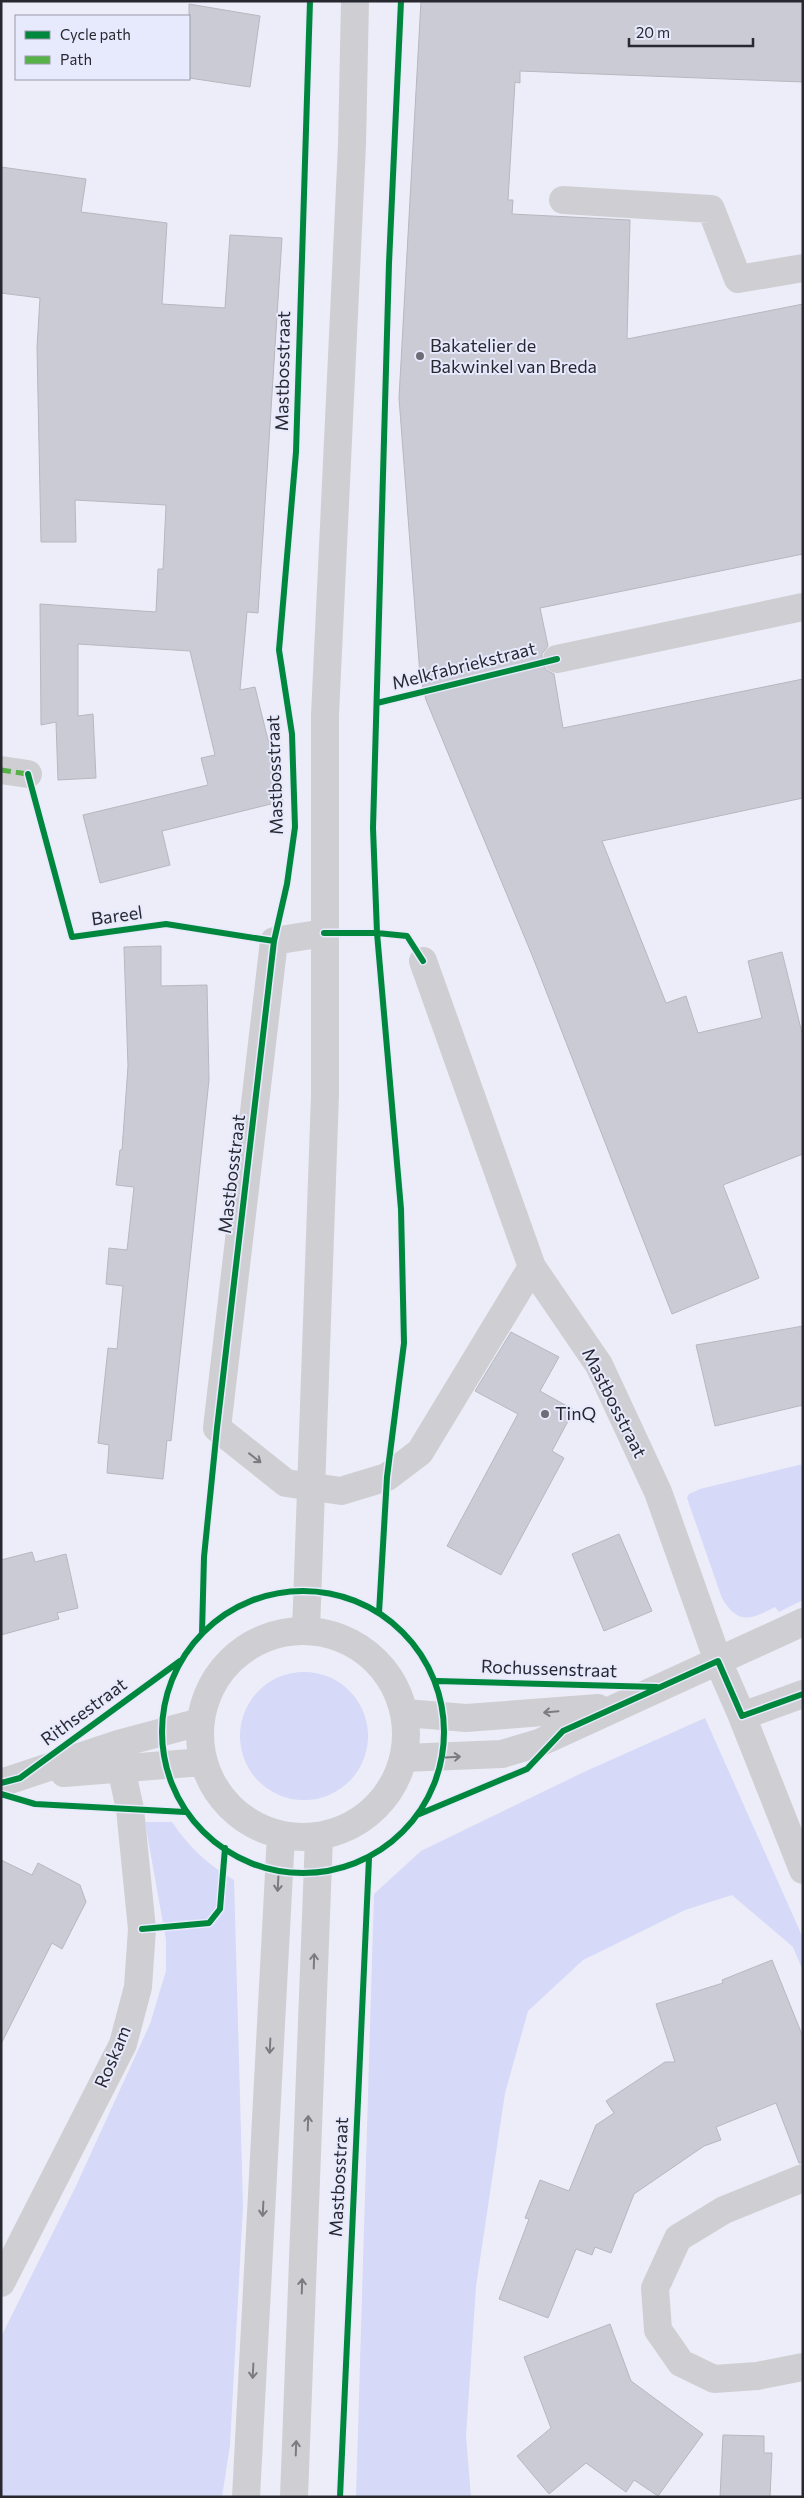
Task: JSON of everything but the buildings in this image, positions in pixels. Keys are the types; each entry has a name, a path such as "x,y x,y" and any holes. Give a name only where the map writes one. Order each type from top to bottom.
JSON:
{"street":[{"path":"306,1631 325,1095 325,715 352,145 355,1"},
{"path":"563,200 711,209 738,279 803,268"},
{"name":"Melkfabriekstraat","path":"557,659 803,607"},
{"path":"1,770 28,774"},
{"name":"Mastbosstraat","path":"324,933 274,941 217,1428 286,1482 341,1492 387,1477 420,1452 532,1267"},
{"name":"Mastbosstraat","path":"423,960 532,1267 599,1365 658,1492 718,1661"},
{"name":"Rochussenstraat","path":"404,1758 502,1754 539,1743 803,1622"},
{"path":"306,1631 344,1639 364,1651 381,1666 396,1688 405,1713 407,1736 404,1758 398,1778 387,1796 373,1811 347,1828 319,1837 281,1835 254,1826 232,1809 214,1788 203,1762 200,1722 208,1694 218,1675 240,1652 267,1637 306,1631"},
{"path":"718,1661 742,1716 803,1870"},
{"path":"742,1716 803,1694"},
{"name":"Rochussenstraat","path":"405,1713 466,1718 617,1706"},
{"name":"Rithsestraat","path":"11,1780 120,1756 200,1722"},
{"name":"Rithsestraat","path":"120,1756 203,1762"},
{"name":"Roskam","path":"1,2283 123,2044 138,1987 142,1930 130,1809 120,1756"},
{"path":"246,2497 263,2207 281,1835"},
{"name":"Mastbosstraat","path":"294,2497 319,1837"},
{"path":"803,2178 724,2210 678,2238 655,2288 658,2330 681,2363 714,2378 757,2376 803,2367"}],"shaded area":[{"path":"803,1464 803,1600 779,1612 775,1607 751,1617 739,1616 728,1607 722,1598 687,1498 689,1494 700,1489"},
{"path":"304,1672 317,1673 329,1677 349,1691 363,1711 367,1723 367,1749 363,1761 349,1781 329,1795 317,1799 304,1800 291,1799 279,1795 259,1781 245,1761 241,1749 240,1736 241,1723 245,1711 259,1691 279,1677 291,1673"},
{"path":"705,1718 803,1938 803,1971 793,1947 732,1895 685,1910 583,1960 528,2011 505,2093 476,2286 466,2436 471,2497 356,2497 374,1894 421,1851 584,1772"},
{"path":"145,1822 172,1822 199,1854 234,1880 243,2206 230,2445 222,2497 1,2497 1,2337 76,2186 150,2024 166,1971 166,1940"}],"marked path":[{"path":"1,770 28,774"}],"cycle path":[{"path":"202,1633 204,1557 217,1428 274,941 287,884 295,827 292,734 279,650 296,452 310,1"},
{"path":"379,1613 387,1477 404,1343 401,1209 377,933 373,828 389,263 401,1"},
{"path":"377,703 557,659"},
{"name":"Bareel","path":"28,774 72,937 166,924 274,941"},
{"path":"324,933 377,933 407,936 423,961"},
{"path":"303,1591 330,1594 357,1602 381,1615 403,1632 420,1654 433,1678 441,1705 444,1732 441,1759 433,1786 420,1810 403,1832 381,1849 357,1862 330,1870 303,1873 276,1870 249,1862 225,1849 203,1832 186,1810 173,1786 165,1759 162,1732 165,1705 173,1678 186,1654 203,1632 225,1615 249,1602 276,1594 303,1591"},
{"path":"1,1783 20,1778 180,1661"},
{"path":"417,1815 527,1769 563,1731 718,1661 742,1716 803,1694"},
{"path":"437,1681 657,1687"},
{"path":"1,1794 35,1804 185,1812"},
{"path":"142,1929 209,1923 220,1909 225,1848"},
{"path":"340,2497 369,1858"}],"place":[{"name":"Bakatelier de Bakwinkel van Breda","path":"420,356"},
{"name":"TinQ","path":"545,1414"}]}
